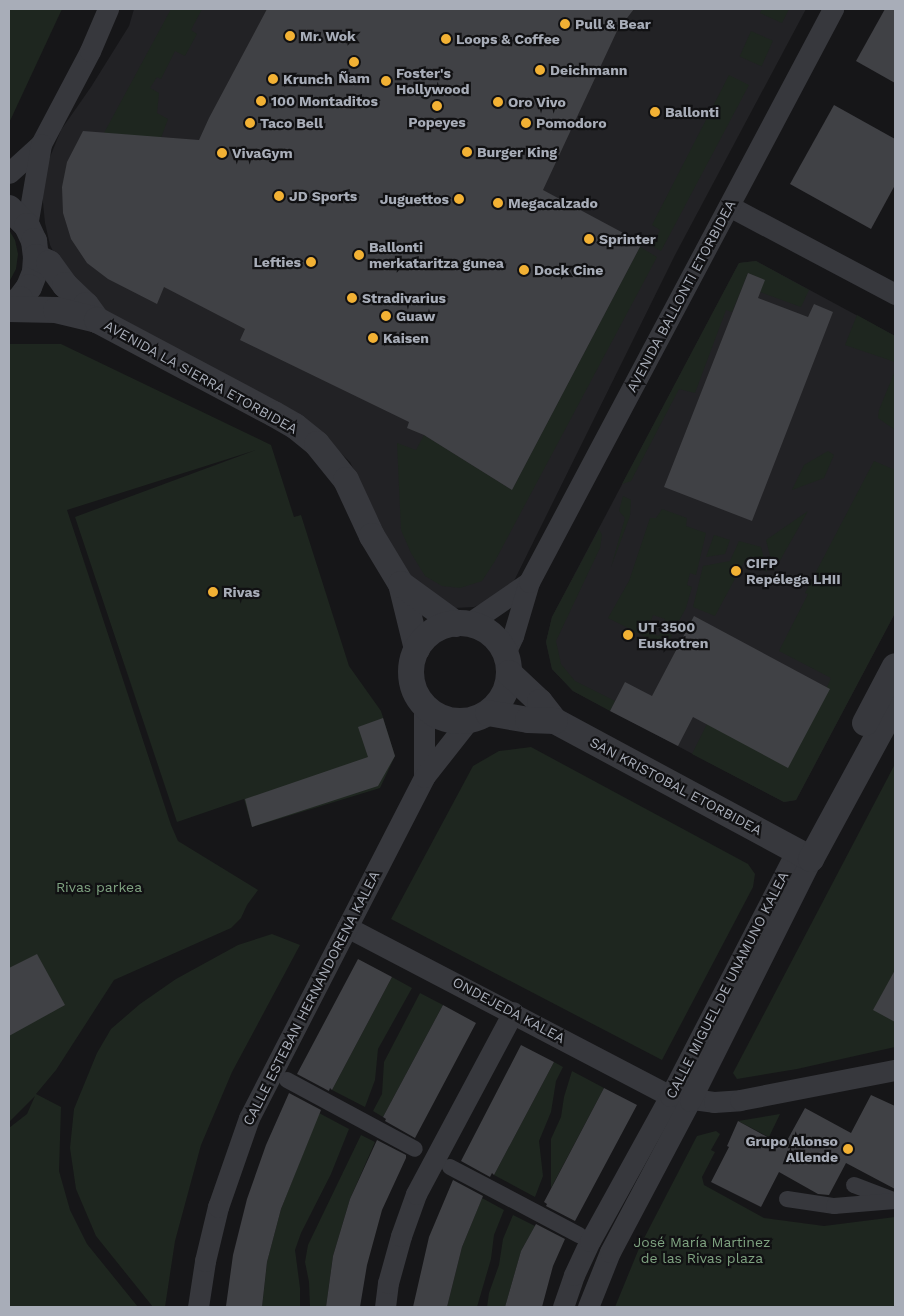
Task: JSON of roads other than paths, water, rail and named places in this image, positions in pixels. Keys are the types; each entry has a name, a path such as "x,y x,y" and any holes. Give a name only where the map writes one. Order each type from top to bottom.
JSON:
{"street":[{"path":"9,308 20,299 29,286 34,272 36,257 34,241 18,217 41,144 90,52 108,9"},
{"name":"AVENIDA BALLONTI ETORBIDEA","path":"507,663 529,582 833,9"},
{"path":"9,173 41,144"},
{"path":"729,206 895,294"},
{"name":"AVENIDA LA SIERRA ETORBIDEA","path":"36,257 49,263 65,285 86,305 97,320"},
{"name":"AVENIDA LA SIERRA ETORBIDEA","path":"9,308 56,310 97,320 274,414 295,426 317,444 346,480 372,536 401,584 417,649"},
{"name":"AVENIDA BALLONTI ETORBIDEA","path":"462,624 529,582"},
{"name":"AVENIDA LA SIERRA ETORBIDEA","path":"401,584 462,624"},
{"path":"424,777 478,717 499,702 506,688 507,663 496,639 483,629 462,624 433,632 417,649 412,664 412,679 416,693 424,706 445,718 478,717"},
{"name":"SAN KRISTOBAL ETORBIDEA","path":"507,663 555,721 804,856"},
{"name":"CALLE MIGUEL DE UNAMUNO KALEA","path":"588,1307 610,1252 690,1101 895,666"},
{"name":"CALLE MIGUEL DE UNAMUNO KALEA","path":"563,1307 574,1275 590,1241 804,856 895,704"},
{"path":"424,706 424,777"},
{"name":"SAN KRISTOBAL ETORBIDEA","path":"478,717 555,721"},
{"name":"CALLE ESTEBAN HERNANDORENA KALEA","path":"198,1307 205,1261 218,1207 249,1118 424,777"},
{"name":"ONDEJEDA KALEA","path":"347,927 513,1012 670,1096 690,1101 740,1100 895,1070"},
{"path":"385,1307 400,1236 416,1194 513,1012"},
{"path":"287,1080 415,1149"},
{"path":"450,1168 578,1235"},
{"path":"854,1185 895,1201"},
{"path":"787,1199 834,1206 895,1201"}],"place":[{"name":"Pull & Bear","path":"565,24"},
{"name":"Mr. Wok","path":"290,36"},
{"name":"Loops & Coffee","path":"446,39"},
{"name":"Ñam","path":"354,62"},
{"name":"Deichmann","path":"540,70"},
{"name":"Krunch","path":"273,79"},
{"name":"Foster's Hollywood","path":"386,81"},
{"name":"100 Montaditos","path":"261,101"},
{"name":"Oro Vivo","path":"498,102"},
{"name":"Popeyes","path":"437,106"},
{"name":"Ballonti","path":"655,112"},
{"name":"Taco Bell","path":"250,123"},
{"name":"Pomodoro","path":"526,123"},
{"name":"Burger King","path":"467,152"},
{"name":"VivaGym","path":"222,153"},
{"name":"JD Sports","path":"279,196"},
{"name":"Juguettos","path":"459,199"},
{"name":"Megacalzado","path":"498,203"},
{"name":"Sprinter","path":"589,239"},
{"name":"Ballonti merkataritza gunea","path":"359,255"},
{"name":"Lefties","path":"311,262"},
{"name":"Dock Cine","path":"524,270"},
{"name":"Stradivarius","path":"352,298"},
{"name":"Guaw","path":"386,316"},
{"name":"Kaisen","path":"373,338"},
{"name":"CIFP Repélega LHII","path":"736,571"},
{"name":"Rivas","path":"213,592"},
{"name":"UT 3500 Euskotren","path":"628,635"},
{"name":"Grupo Alonso Allende","path":"848,1149"}],"park label":[{"name":"Rivas parkea","path":"99,887"},
{"name":"José María Martinez de las Rivas plaza","path":"702,1250"}]}
